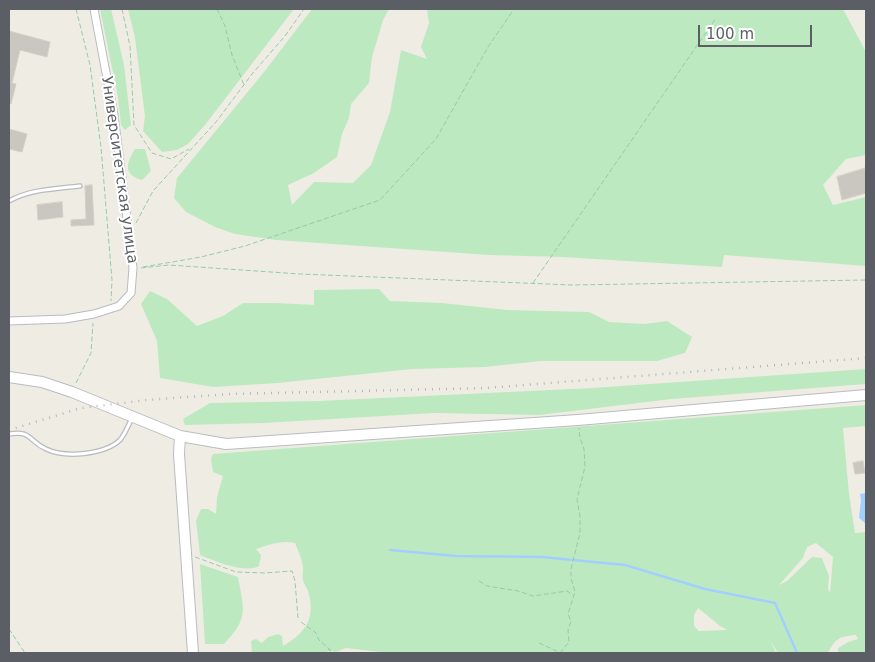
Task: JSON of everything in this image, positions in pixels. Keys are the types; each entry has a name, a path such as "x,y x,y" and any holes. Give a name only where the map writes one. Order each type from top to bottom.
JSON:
{"main road":[{"path":"11,378 42,382 72,392 180,436 226,444 578,420 866,395"},
{"path":"180,436 179,454 193,653"}],"street":[{"name":"Университетская улица","path":"9,321 65,319 94,314 119,306 131,293 133,268 114,115 94,9"}],"lane":[{"path":"9,201 36,190 80,186"},
{"path":"9,434 20,432 27,434 38,445 48,450 70,454 98,451 106,449 120,440 133,417"}],"path":[{"path":"76,9 90,65 101,147 112,280 110,309"},
{"path":"122,9 130,46 134,125 152,153 171,159 192,148"},
{"path":"217,9 225,26 232,55 245,86"},
{"path":"129,234 152,191 216,122 245,86 252,74 285,36 304,9"},
{"path":"133,268 201,257 246,246 380,200 436,139 488,48 514,9"},
{"path":"532,284 716,18"},
{"path":"133,268 169,265 290,273 572,285 866,280"},
{"path":"72,392 91,353 94,314"},
{"path":"539,643 560,653 569,642 568,630 571,621 568,614 575,592 571,578 571,569 581,527 577,499 585,467 584,449 580,438 578,420"},
{"path":"185,552 205,562 236,572 264,574 292,571 296,581 298,618"},
{"path":"479,581 487,586 518,591 533,596 567,591 573,596"},
{"path":"301,622 316,633 320,640 334,653"},
{"path":"9,629 25,653"},
{"path":"328,648 331,653"}],"green space":[{"path":"100,9 111,9 124,65 131,125 125,130 121,125 118,97"},
{"path":"128,9 294,9 205,125 188,144 177,150 162,152 143,131 145,116 135,38"},
{"path":"312,9 389,9 383,20 372,57 369,83 351,104 349,118 342,134 337,157 314,173 288,185 292,205 314,182 353,183 371,165 390,112 401,50 427,59 421,47 429,23 427,9 843,9 866,52 866,155 846,159 823,185 833,205 866,197 866,266 724,255 722,267 563,257 489,255 276,240 235,234 215,227 186,212 174,198 177,178 264,72"},
{"path":"135,149 145,149 151,171 142,180 132,175 128,168"},
{"path":"379,289 390,301 442,303 507,310 589,312 609,322 644,324 667,321 692,337 685,353 657,361 541,361 485,367 412,369 278,383 213,387 160,378 157,341 141,304 150,291 167,299 197,326 223,316 243,303 314,305 314,290"},
{"path":"866,369 866,384 672,399 539,415 434,413 264,423 185,425 183,419 210,403 319,401 592,388"},
{"path":"866,405 866,426 843,428 849,494 855,533 866,532 866,652 838,653 838,648 858,639 856,635 838,639 828,653 778,653 771,642 776,653 425,653 380,652 346,648 336,652 328,650 327,653 252,653 251,641 256,639 262,643 268,637 278,634 282,636 283,646 298,635 310,617 310,601 304,584 302,562 295,543 280,543 256,549 261,555 259,566 253,568 238,568 200,555 196,521 201,509 208,509 216,514 217,497 223,476 213,472 211,459 213,454","holes":["816,543 833,557 830,593 828,589 829,576 822,558 812,557 787,581 779,585 803,558 807,547","698,608 720,626 727,630 699,631 694,626 694,615"]},
{"path":"200,564 238,577 243,613 238,627 224,644 205,644"}],"water":[{"path":"866,493 866,524 859,518 860,494"}],"building":[{"path":"9,31 50,42 47,57 20,50 12,83 16,84 11,104 9,103"},
{"path":"9,129 27,134 22,152 9,149"},
{"path":"866,168 866,193 842,200 837,177"},
{"path":"92,185 94,225 71,226 71,220 86,219 85,186"},
{"path":"62,202 63,217 38,220 37,205"},
{"path":"863,461 865,473 855,474 853,463"}],"waterway":[{"path":"390,550 456,556 542,557 625,565 705,589 775,603 797,653"}],"railway":[{"path":"9,430 81,408 147,400 230,394 487,388 866,358"}]}
